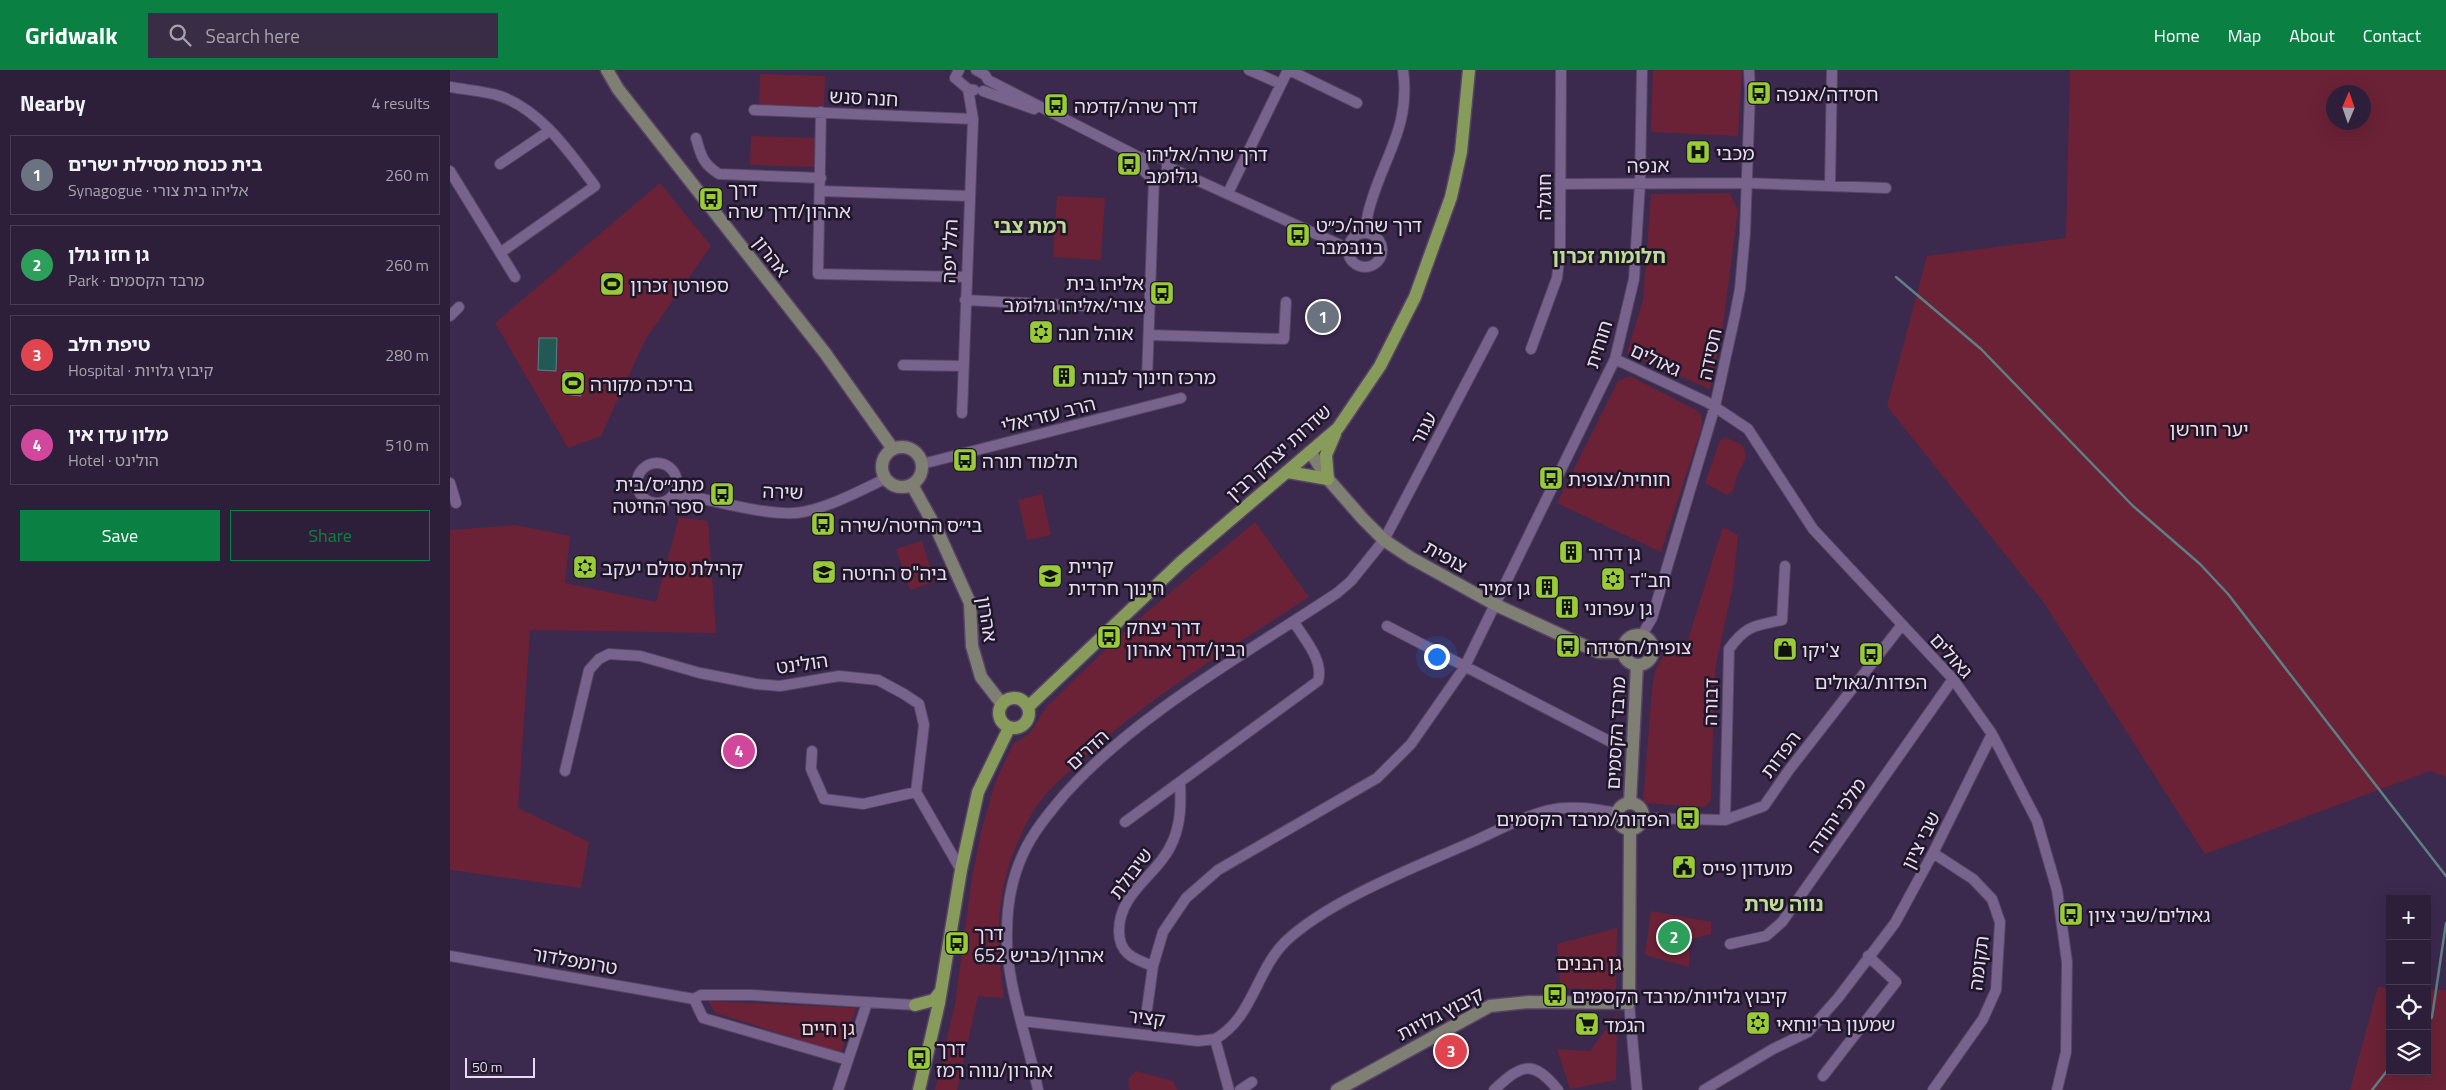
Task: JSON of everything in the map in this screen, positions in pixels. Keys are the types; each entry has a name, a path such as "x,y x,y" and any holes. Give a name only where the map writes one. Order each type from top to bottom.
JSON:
{"main road":[{"name":"שדרות יצחק רבין","path":"1028,707 1181,562 1338,428 1380,366 1415,298 1451,197 1461,152 1470,70"},
{"path":"1288,472 1328,479 1326,454 1338,428"},
{"path":"1016,698 1024,701 1028,707 1030,717 1024,726 1019,728 1009,728 999,717 1002,704 1008,699 1016,698"},
{"path":"919,1090 941,991 961,870 978,792 1009,728"},
{"path":"934,1025 915,1005 934,1000 941,991"}],"street":[{"name":"אהרון","path":"596,70 618,89"},
{"name":"אהרון","path":"607,70 618,89 825,354 893,449"},
{"name":"הלל יפה","path":"959,70 955,78 968,89 973,119 962,413"},
{"path":"976,70 985,75 988,80 1143,159"},
{"path":"1249,70 1281,84"},
{"path":"1228,194 1289,70 1357,103"},
{"path":"1365,232 1370,206 1399,133 1406,89 1403,70"},
{"name":"חוגלה","path":"1531,349 1557,278 1560,253 1561,70"},
{"name":"חוחית","path":"1147,1009 1153,966 1163,932 1186,898 1218,870 1377,778 1411,744 1464,668 1615,358 1634,279 1640,183 1642,70"},
{"name":"חסידה","path":"1642,635 1652,618 1715,406 1740,289 1750,91 1749,70"},
{"path":"1830,186 1832,70"},
{"path":"983,91 988,80"},
{"path":"450,87 500,96 533,114 549,130 595,186 500,253"},
{"path":"968,89 983,91 1057,115"},
{"name":"חנה סנש","path":"754,110 973,119"},
{"path":"821,112 822,178 818,274 966,278"},
{"path":"500,164 549,130"},
{"path":"696,138 700,154 708,167 719,174 822,178"},
{"path":"1149,153 1167,161 1168,167 1165,174 1154,178 1144,171 1143,159 1149,153"},
{"path":"1168,167 1347,248"},
{"path":"450,172 516,277"},
{"path":"1147,380 1154,178"},
{"name":"אנפה","path":"1560,184 1746,183 1886,188"},
{"path":"821,191 969,196"},
{"path":"1365,232 1376,236 1380,241 1382,252 1377,262 1366,267 1355,264 1348,254 1347,248 1351,238 1365,232"},
{"path":"965,300 1104,307"},
{"path":"1150,334 1284,339 1286,302"},
{"path":"450,316 459,307"},
{"name":"עגור","path":"1384,540 1493,332"},
{"name":"גאולים","path":"1615,358 1715,406 1748,429 1812,529 1901,626 1953,679 1992,734 2037,821 2057,890 2067,962 2066,1052 2057,1090"},
{"path":"903,364 963,366"},
{"name":"הרב עזריאלי","path":"922,464 1181,398"},
{"path":"899,447 912,449 920,458 922,464 920,476 912,485 900,488 889,484 885,479 881,466 887,453 899,447"},
{"name":"צופית","path":"1311,453 1328,479 1384,540 1411,558 1496,605 1598,652 1624,652"},
{"name":"שירה","path":"674,493 764,510 802,512 825,506 885,479"},
{"path":"450,484 456,503"},
{"name":"אהרון","path":"912,485 938,532 970,603 972,646 981,677 1002,704"},
{"name":"הדרים","path":"1038,1090 1008,963 1006,932 1009,904 1016,872 1024,852 1039,826 1097,760 1164,708 1337,594 1384,540"},
{"name":"דבורה","path":"1726,820 1729,649 1738,636 1748,628 1782,620 1785,566"},
{"path":"1125,822 1180,784 1318,681 1320,672 1317,660 1294,622"},
{"path":"1387,626 1464,668 1611,742"},
{"name":"הפדות","path":"1643,818 1726,820 1764,806 1788,770 1901,626"},
{"path":"1642,635 1653,644 1653,654 1647,662 1637,665 1630,662 1624,652 1624,644 1630,637 1642,635"},
{"name":"הולינט","path":"565,771 589,670 599,659 609,654 640,656 700,673 756,684 780,686 839,676 878,680 919,704 924,725 916,792"},
{"name":"מרבד הקסמים","path":"1630,803 1637,665"},
{"name":"מלכי יהודה","path":"1730,944 1766,936 1782,922 1953,679"},
{"name":"שבי ציון","path":"1704,1090 1773,1049 1808,1032 1838,998 1895,922 1934,853 1992,734"},
{"path":"812,751 811,769 824,799 863,804 916,792 961,870"},
{"name":"שיבולת","path":"1153,966 1134,959 1124,952 1119,935 1119,919 1128,899 1164,856 1173,842 1179,825 1180,784"},
{"path":"1630,803 1641,809 1643,818 1636,827 1630,829 1621,826 1617,813 1623,805 1630,803"},
{"path":"1229,1090 1215,1039 1234,1026 1263,974 1285,943 1302,928 1322,915 1401,874 1531,816 1568,808 1587,808 1617,813"},
{"path":"1630,829 1630,1002 1637,1090"},
{"name":"תקומה","path":"1933,1090 1983,1019 1996,990 2000,922 1992,899 1973,879 1934,853"},
{"name":"טרומפלדור","path":"450,956 694,999 701,996 751,995 915,1005"},
{"path":"1823,1076 1896,982 1868,956"},
{"path":"694,999 703,1018 848,1060"},
{"name":"קיבוץ גלויות","path":"1337,1090 1490,1006 1529,1002 1630,1002"},
{"path":"838,1090 867,1003"},
{"name":"קציר","path":"1022,1021 1198,1041 1215,1039"},
{"path":"1494,1090 1522,1068 1533,1068 1544,1073 1558,1090"},
{"path":"1240,1090 1252,1082"}],"green space":[{"path":"1653,70 1742,70 1738,136 1651,132"},
{"name":"יער חורשן","path":"2070,70 2446,70 2446,777 2430,771 2205,854 2044,603 1887,406 1927,256 2066,238"},
{"path":"760,74 825,76 824,108 759,105"},
{"path":"751,136 815,138 814,167 750,165"},
{"name":"ספורטן זכרון","path":"660,183 711,246 645,340 601,436 568,448 495,323"},
{"path":"1730,193 1738,210 1723,325 1710,389 1627,353 1643,300 1651,194"},
{"path":"1057,196 1105,198 1101,260 1053,257"},
{"path":"1630,376 1701,414 1702,426 1661,552 1557,503 1618,381"},
{"path":"1726,438 1741,444 1745,452 1745,460 1737,475 1733,491 1727,495 1705,483 1720,440"},
{"path":"1042,494 1051,535 1027,540 1018,500"},
{"path":"679,517 708,521 716,633 530,630 518,808 589,842 581,888 450,870 450,530 515,525 570,536 565,583 656,602"},
{"path":"1255,522 1309,597 1190,675 1133,716 1079,762 1041,801 1019,838 1004,882 999,926 999,949 1004,998 978,996 957,1090 935,1090 955,1004 972,878 981,832 995,783 1013,744 1029,734 1047,706 1129,627"},
{"path":"1723,527 1738,535 1733,585 1715,669 1711,800 1705,807 1643,803 1655,671 1666,650 1677,645 1686,646"},
{"path":"922,541 935,582 910,590 896,549"},
{"path":"1651,911 1711,922 1711,934 1689,940 1689,967 1645,955"},
{"name":"גן הבנים","path":"1617,928 1616,990 1560,988 1557,944"},
{"path":"2378,987 2386,988 2386,1075 2431,1075 2431,989 2446,990 2446,1090 2350,1090"},
{"name":"גן חיים","path":"708,1001 856,1008 841,1053 716,1013"},
{"path":"1617,1014 1616,1080 1570,1089 1557,1049 1590,1051"},
{"path":"1136,1071 1173,1081 1177,1090 1130,1090 1128,1085 1129,1078"}],"shaded area":[{"path":"539,338 557,338 556,371 538,370"},
{"name":"בריכה מקורה","path":"565,371 583,372 581,396 563,394"}],"waterway":[{"path":"1896,277 1981,349 2133,506 2200,564 2228,594 2446,876"},
{"path":"2431,1018 2446,923"},
{"path":"2372,1090 2386,1072"}],"place":[{"name":"חסידה/אנפה","path":"1759,93"},
{"name":"דרך שרה/קדמה","path":"1056,105"},
{"name":"מכבי","path":"1698,152"},
{"name":"דרך שרה/אליהו גולומב","path":"1129,164"},
{"name":"דרך אהרון/דרך שרה","path":"711,199"},
{"name":"דרך שרה/כ״ט בנובמבר","path":"1298,235"},
{"name":"ספורטן זכרון","path":"612,284"},
{"name":"אליהו בית צורי/אליהו גולומב","path":"1162,293"},
{"name":"בית כנסת מסילת ישרים","path":"1323,317"},
{"name":"אוהל חנה","path":"1041,332"},
{"name":"מרכז חינוך לבנות","path":"1064,376"},
{"name":"בריכה מקורה","path":"573,383"},
{"name":"תלמוד תורה","path":"965,460"},
{"name":"חוחית/צופית","path":"1551,478"},
{"name":"מתנ״ס/בית ספר החיטה","path":"722,494"},
{"name":"בי״ס החיטה/שירה","path":"823,524"},
{"name":"גן דרור","path":"1571,552"},
{"name":"קהילת סולם יעקב","path":"585,567"},
{"name":"ביה\"ס החיטה","path":"824,572"},
{"name":"קריית חינוך חרדית","path":"1050,576"},
{"name":"חב\"ד","path":"1613,579"},
{"name":"גן זמיר","path":"1547,587"},
{"name":"גן עפרוני","path":"1567,607"},
{"name":"דרך יצחק רבין/דרך אהרון","path":"1109,637"},
{"name":"צופית/חסידה","path":"1568,646"},
{"name":"צ'יקו","path":"1785,649"},
{"name":"הפדות/גאולים","path":"1871,654"},
{"name":"מלון עדן אין","path":"739,751"},
{"name":"הפדות/מרבד הקסמים","path":"1688,818"},
{"name":"מועדון פייס","path":"1684,867"},
{"name":"גאולים/שבי ציון","path":"2071,914"},
{"name":"גן חזן גולן","path":"1674,937"},
{"name":"דרך אהרון/כביש 652","path":"957,943"},
{"name":"קיבוץ גלויות/מרבד הקסמים","path":"1555,995"},
{"name":"שמעון בר יוחאי","path":"1758,1023"},
{"name":"הגמד","path":"1587,1024"},
{"name":"טיפת חלב","path":"1451,1051"},
{"name":"דרך אהרון/נווה רמז","path":"919,1058"}],"district":[{"name":"רמת צבי","path":"1030,225"},
{"name":"חלומות זכרון","path":"1609,255"},
{"name":"נווה שרת","path":"1784,903"}]}
